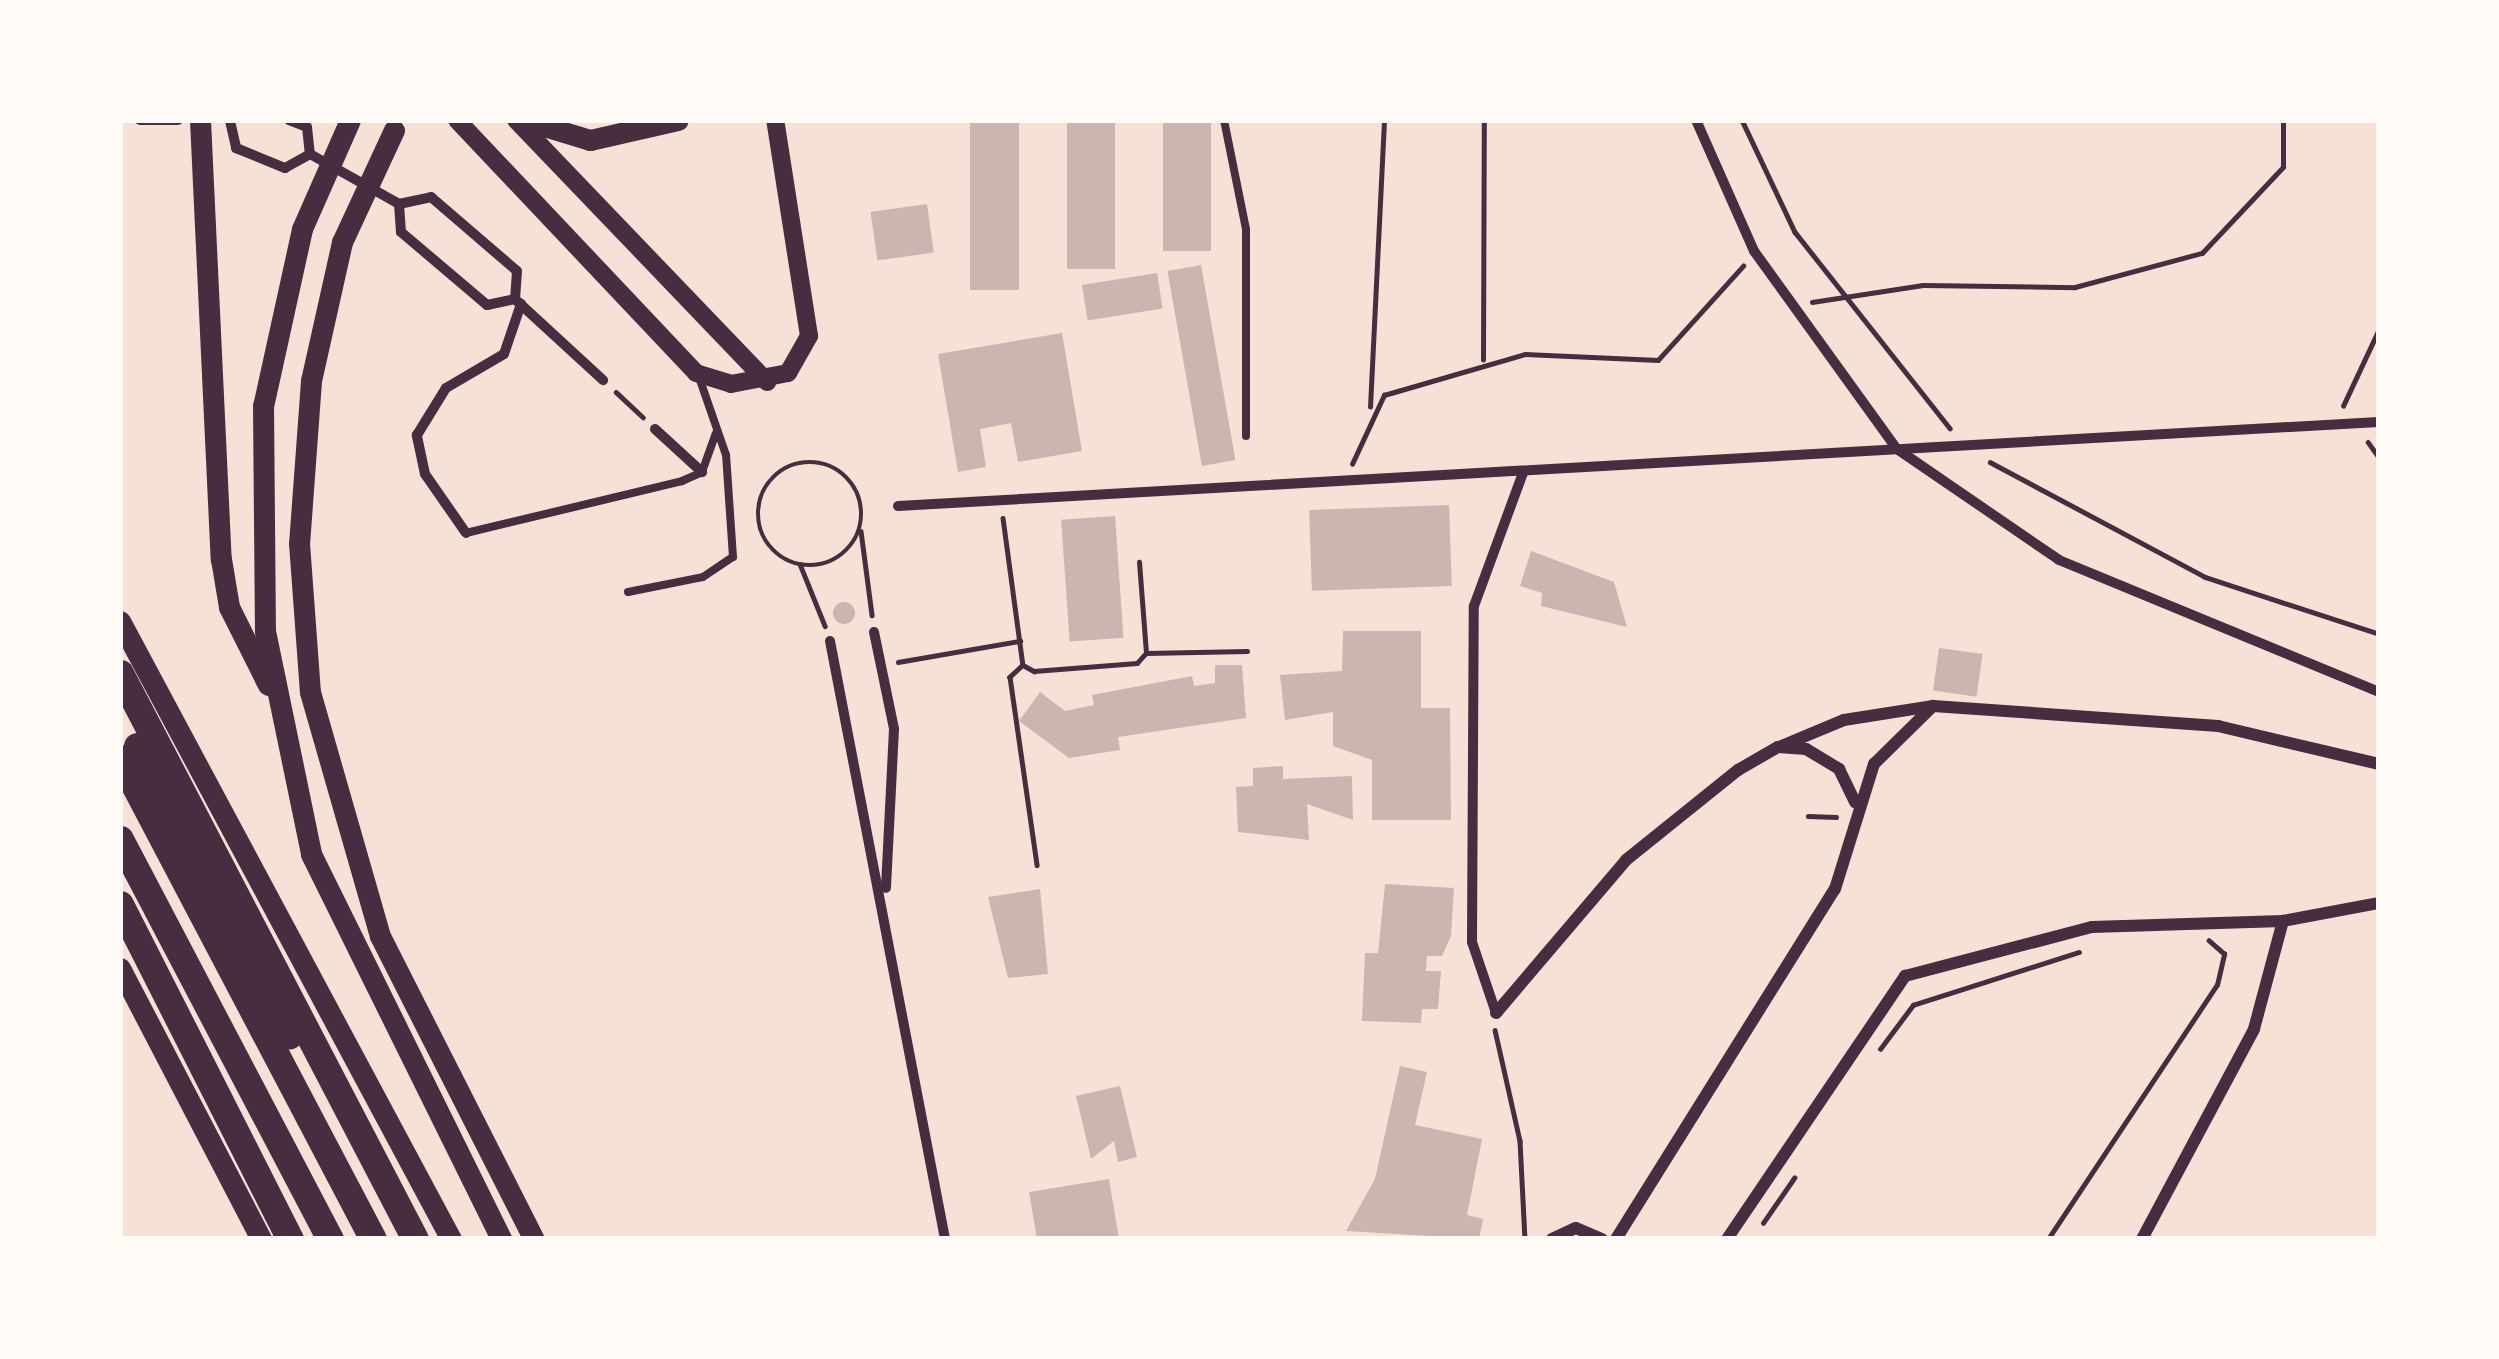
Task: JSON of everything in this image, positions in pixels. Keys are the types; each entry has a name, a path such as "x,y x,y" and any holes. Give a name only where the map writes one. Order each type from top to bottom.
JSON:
{"highway":[{"path":"120,673 415,1239"},
{"path":"120,711 401,1239"},
{"path":"120,758 373,1239"},
{"path":"120,839 330,1239"},
{"path":"120,866 317,1239"},
{"path":"120,904 290,1239"},
{"path":"382,1205 426,1239"}],"main road":[{"path":"200,120 221,559 236,626 274,694"},
{"path":"350,120 302,229 263,406 259,565 274,694 318,872 501,1239"},
{"path":"520,120 610,140 678,120"},
{"path":"394,130 342,242 311,381 299,543 310,692 380,936 534,1239"},
{"path":"120,621 451,1239"},
{"path":"120,968 256,1234"}],"street":[{"path":"140,120 178,120"},
{"path":"230,120 236,148 285,168 310,154"},
{"path":"290,120 307,127 310,154"},
{"path":"457,120 696,374 767,382 801,361 812,312 776,120"},
{"path":"520,120 767,382"},
{"path":"1696,120 1754,251 1789,306 1897,448 2059,560 2379,692"},
{"path":"310,154 399,204 431,197 518,271 518,302 504,354 446,388 417,435 425,474 466,533"},
{"path":"399,204 401,232 487,305 518,302 604,380"},
{"path":"898,506 2379,422"},
{"path":"656,429 702,472"},
{"path":"1496,1013 1472,942 1474,607 1523,473"},
{"path":"874,632 894,729 886,903"},
{"path":"830,641 886,903 944,1239"},
{"path":"1496,1013 1626,860 1778,747 1844,720 1933,706 2218,726 2379,764"},
{"path":"1616,1239 1835,889 1855,810 1892,740 1933,706"},
{"path":"1778,747 1825,755 1855,810"},
{"path":"1727,1239 1905,976 2092,927 2283,921 2379,903"},
{"path":"2142,1239 2254,1029 2283,921"},
{"path":"1552,1239 1576,1228 1602,1239"}],"lane":[{"path":"1224,120 1246,229 1246,436"},
{"path":"628,592 703,577 733,556 716,429 696,374"},
{"path":"466,533 702,472 716,429"}],"path":[{"path":"1346,483 1370,409 1384,120"},
{"path":"1484,120 1484,360"},
{"path":"1789,306 1923,285 2075,287 2202,253 2283,167 2283,120"},
{"path":"1370,409 1484,360 1658,360 1754,251"},
{"path":"2334,424 2379,329"},
{"path":"604,380 656,429"},
{"path":"860,528 841,555 800,564 775,553 758,524 764,488 789,465 822,463 851,481 860,528 874,632"},
{"path":"1000,501 1023,664"},
{"path":"1037,866 1010,676 1023,664 1137,663 1146,653 1139,562"},
{"path":"800,564 830,641"},
{"path":"881,665 1020,641"},
{"path":"1146,653 1247,651"},
{"path":"1808,816 1855,810"},
{"path":"2048,1239 2217,985 2224,954 2197,931"},
{"path":"1873,1059 1913,1005 2098,945"},
{"path":"1496,1013 1525,1239"},
{"path":"1746,1239 1801,1164"}],"building":[{"path":"970,120 1019,120 1019,290 970,290"},
{"path":"1067,120 1115,120 1115,269 1067,269"},
{"path":"1163,120 1211,120 1211,251 1163,251"},
{"path":"927,204 934,253 877,260 871,212"},
{"path":"1201,265 1235,460 1202,466 1168,271"},
{"path":"1157,273 1163,309 1088,320 1082,285"},
{"path":"1062,333 1082,451 1018,462 1011,423 980,429 986,467 958,472 938,354"},
{"path":"1449,505 1452,586 1312,591 1309,510"},
{"path":"1115,516 1124,638 1070,641 1061,520"},
{"path":"1531,551 1614,582 1627,627 1541,606 1542,593 1520,586"},
{"path":"844,602 855,613 844,624 833,613"},
{"path":"1343,631 1421,631 1421,708 1450,708 1451,820 1372,820 1372,760 1333,746 1333,712 1285,720 1280,675 1342,671"},
{"path":"1939,648 1983,654 1977,697 1933,691"},
{"path":"1215,665 1242,665 1246,718 1118,737 1120,750 1069,758 1019,721 1040,692 1065,711 1094,705 1092,695 1192,676 1194,686 1215,683"},
{"path":"1283,766 1283,779 1352,776 1353,820 1307,804 1309,840 1238,832 1236,787 1253,786 1253,768"},
{"path":"1385,884 1454,888 1451,936 1442,956 1427,956 1426,971 1441,971 1438,1009 1422,1009 1421,1023 1362,1021 1365,953 1378,953"},
{"path":"1040,889 1048,974 1008,978 988,897"},
{"path":"1400,1066 1427,1072 1415,1125 1482,1139 1467,1215 1483,1219 1479,1239 1346,1231 1375,1179"},
{"path":"1120,1086 1137,1157 1118,1162 1114,1141 1091,1159 1076,1096"},
{"path":"1109,1179 1119,1239 1037,1239 1029,1192"}]}
